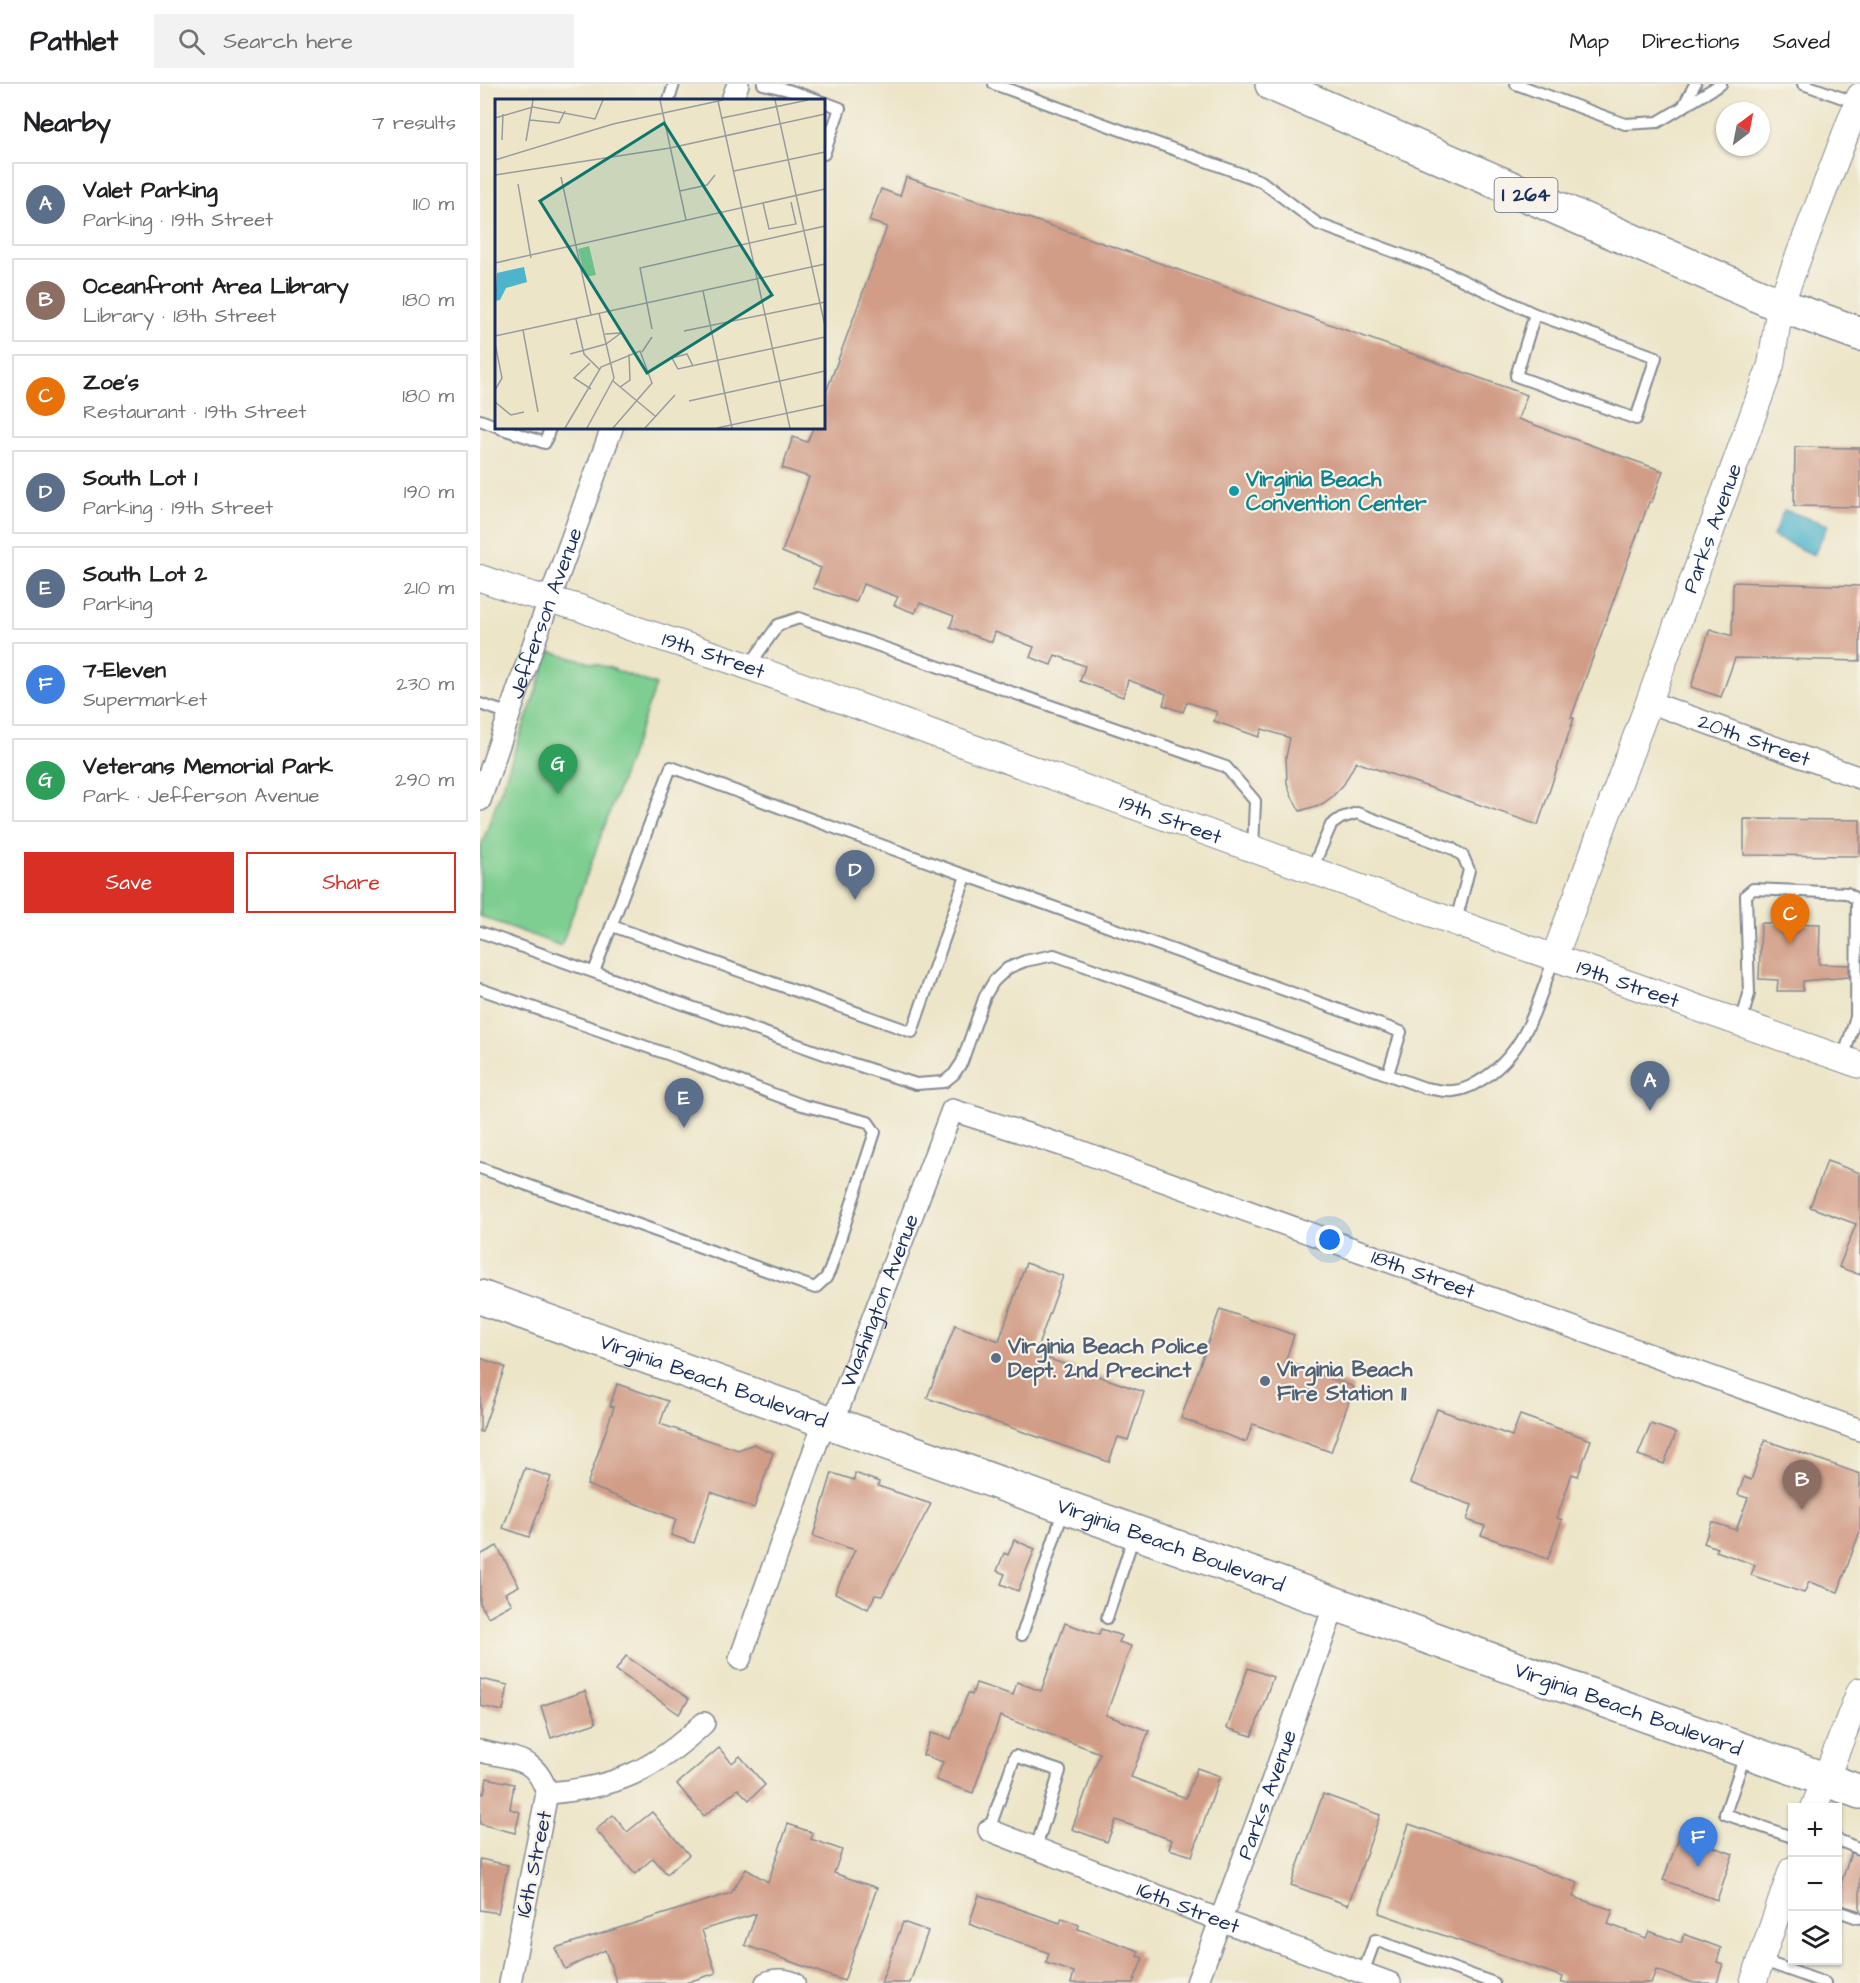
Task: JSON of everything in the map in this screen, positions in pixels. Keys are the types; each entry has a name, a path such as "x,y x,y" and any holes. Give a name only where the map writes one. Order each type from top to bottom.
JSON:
{"main road":[{"name":"I 264","path":"1272,84 1780,305"},
{"path":"1780,305 1860,334"},
{"name":"Virginia Beach Boulevard","path":"480,1298 1746,1751 1819,1793 1860,1792"}],"street":[{"path":"732,99 738,84"},
{"name":"Parks Avenue","path":"1554,958 1771,365 1780,305 1859,99"},
{"name":"Jefferson Avenue","path":"480,800 549,599 612,429"},
{"name":"19th Street","path":"480,578 579,608 748,666 1554,958 1852,1062"},
{"name":"20th Street","path":"1649,702 1860,778"},
{"name":"Washington Avenue","path":"740,1659 821,1431 837,1413 952,1110"},
{"name":"18th Street","path":"952,1110 1074,1149 1860,1430"},
{"name":"Parks Avenue","path":"1197,1983 1335,1604"},
{"path":"1819,1793 1860,1691"},
{"path":"547,1793 579,1791 628,1777 656,1763 682,1744 704,1723"},
{"name":"16th Street","path":"480,1751 523,1761 534,1768 543,1779 547,1793 510,1983"},
{"name":"16th Street","path":"989,1830 1389,1983"},
{"path":"1757,1971 1788,1891"},
{"path":"766,1983 771,1980 794,1983"}],"lane":[{"path":"669,99 674,84"},
{"path":"763,84 815,99"},
{"path":"994,84 1262,181 1318,224 1430,265 1535,314 1656,357 1636,419 1516,376 1535,314"},
{"path":"1516,84 1625,124 1658,122 1721,84"},
{"path":"1683,107 1695,84"},
{"path":"1803,84 1859,99"},
{"path":"825,102 840,108 825,151"},
{"path":"480,420 495,426"},
{"path":"504,429 545,443 550,429"},
{"path":"748,666 778,625 799,618 1226,767 1255,801 1253,849"},
{"path":"480,704 510,714"},
{"path":"594,972 670,767 1401,1032 1388,1074"},
{"path":"1311,870 1331,825 1341,818 1358,813 1451,848 1463,856 1469,870 1455,921"},
{"path":"612,926 912,1032 966,876"},
{"path":"1741,1023 1749,994 1746,895 1753,889 1847,893 1857,900 1856,1017 1852,1062"},
{"path":"480,932 916,1084 944,1082 954,1074 962,1062 986,996 994,981 1008,968 1025,961 1054,955 1425,1088 1451,1092 1472,1087 1509,1058 1531,1021 1554,958"},
{"path":"480,989 670,1055 802,1105 868,1122 875,1132 830,1270 826,1278 815,1288 480,1168"},
{"path":"1022,1635 1065,1506"},
{"path":"1107,1618 1135,1532"},
{"path":"1746,1751 1725,1814 1788,1836"},
{"path":"989,1830 1015,1756 1060,1772 1036,1848"},
{"path":"1842,1842 1860,1849"},
{"path":"1842,1912 1858,1918"},
{"path":"1363,1973 1375,1940 1494,1983"},
{"path":"1757,1971 1825,1983"}],"green space":[{"path":"550,652 610,668 656,685 561,946 480,916 480,849"}],"water":[{"path":"1784,510 1828,525 1814,555 1773,536"}],"building":[{"name":"Virginia Beach Convention Center","path":"906,177 1123,250 1527,395 1518,419 1663,471 1652,502 1649,502 1571,718 1574,718 1538,825 1356,762 1344,784 1332,797 1322,804 1300,811 1287,783 1286,757 1290,738 1262,729 1259,737 1214,721 1217,712 1187,702 1183,712 1163,705 1166,694 1128,680 1123,697 1080,681 1085,666 1055,655 1051,665 1030,657 1034,647 995,632 992,642 950,627 954,616 920,603 915,613 894,605 898,597 863,584 856,602 813,588 821,568 782,552 809,477 782,468 793,437 807,442 813,429 825,429 825,395 887,227 869,221 881,189 900,196"},
{"path":"1795,447 1860,448 1860,507 1794,506"},
{"path":"1733,582 1860,586 1860,661 1735,658 1721,697 1691,687 1710,629 1732,636"},
{"path":"1744,819 1860,820 1860,856 1744,855"},
{"path":"1761,923 1820,924 1819,964 1849,965 1849,977 1803,981 1803,991 1777,991 1778,980 1759,979"},
{"path":"1827,1161 1860,1173 1860,1275 1839,1267 1856,1224 1810,1207"},
{"name":"Virginia Beach Police Dept. 2nd Precinct","path":"1026,1263 1063,1276 1035,1354 1144,1392 1128,1440 1118,1437 1109,1462 927,1398 955,1325 999,1341"},
{"name":"Virginia Beach Fire Station 11","path":"1220,1309 1294,1335 1285,1362 1354,1387 1331,1452 1253,1424 1246,1442 1181,1418"},
{"path":"480,1358 505,1367 482,1432 480,1432"},
{"path":"617,1384 668,1401 660,1424 738,1450 754,1444 773,1453 754,1508 711,1492 694,1543 671,1535 676,1519 587,1485 614,1407 610,1406"},
{"path":"1437,1409 1512,1436 1520,1415 1591,1440 1578,1476 1572,1474 1557,1518 1562,1520 1548,1559 1481,1535 1485,1526 1467,1520 1472,1505 1410,1483"},
{"path":"1651,1424 1676,1433 1664,1464 1638,1455"},
{"path":"1765,1440 1860,1474 1860,1531 1838,1592 1809,1582 1804,1593 1751,1575 1755,1565 1716,1551 1717,1548 1704,1543 1712,1522 1736,1530 1748,1498 1738,1495 1744,1477 1751,1480"},
{"path":"525,1468 551,1477 529,1537 503,1528"},
{"path":"832,1473 854,1480 855,1473 879,1482 878,1486 931,1504 882,1596 875,1595 868,1609 835,1593 855,1550 813,1536"},
{"path":"1014,1540 1035,1549 1018,1591 1001,1584 1005,1574 997,1571 1004,1553 1008,1555"},
{"path":"497,1546 519,1586 505,1593 512,1604 488,1617 480,1603 480,1555"},
{"path":"1065,1623 1099,1635 1101,1629 1122,1636 1119,1642 1131,1646 1106,1715 1149,1731 1131,1777 1186,1798 1197,1768 1220,1776 1192,1856 1169,1849 1172,1840 1116,1820 1107,1842 1072,1829 1100,1753 1000,1716 973,1793 936,1780 943,1762 923,1755 931,1733 951,1739 968,1693 972,1695 976,1683 1013,1695 1017,1682 1041,1691"},
{"path":"626,1656 689,1699 679,1714 616,1670"},
{"path":"1248,1668 1273,1677 1252,1736 1227,1728"},
{"path":"480,1679 508,1685 503,1711 480,1706"},
{"path":"585,1691 596,1723 551,1738 541,1706"},
{"path":"719,1748 732,1763 740,1756 765,1785 749,1800 738,1789 704,1816 677,1784"},
{"path":"487,1778 514,1784 510,1809 520,1812 515,1833 480,1824 480,1792 484,1794"},
{"path":"1323,1794 1380,1815 1348,1905 1291,1885"},
{"path":"652,1812 689,1855 667,1874 653,1858 635,1874 596,1830 613,1815 627,1832"},
{"path":"788,1824 813,1833 811,1839 842,1850 834,1873 877,1888 844,1981 745,1945 756,1914 702,1930 716,1973 685,1983 617,1983 605,1950 565,1969 555,1948 731,1893 746,1869 768,1882"},
{"path":"1409,1824 1578,1883 1573,1897 1613,1910 1608,1924 1646,1938 1649,1931 1681,1943 1684,1934 1721,1948 1717,1962 1723,1964 1717,1983 1693,1983 1656,1970 1651,1983 1561,1983 1563,1977 1379,1913"},
{"path":"1680,1835 1733,1854 1717,1900 1663,1880"},
{"path":"1851,1853 1860,1856 1860,1911 1842,1905 1842,1880"},
{"path":"480,1859 508,1865 498,1913 480,1910"},
{"path":"979,1895 1060,1923 1062,1918 1079,1925 1078,1929 1139,1951 1137,1956 1143,1958 1133,1983 1071,1983 1074,1972 1046,1963 1049,1953 969,1924"},
{"path":"903,1922 928,1931 910,1983 881,1983"}],"place":[{"name":"Virginia Beach Convention Center","path":"1234,491"},
{"name":"Veterans Memorial Park","path":"558,794"},
{"name":"South Lot 1","path":"855,900"},
{"name":"Zoe's","path":"1790,944"},
{"name":"Valet Parking","path":"1650,1111"},
{"name":"South Lot 2","path":"684,1128"},
{"name":"Virginia Beach Police Dept. 2nd Precinct","path":"996,1358"},
{"name":"Virginia Beach Fire Station 11","path":"1265,1381"},
{"name":"Oceanfront Area Library","path":"1802,1510"},
{"name":"7-Eleven","path":"1698,1867"}]}
